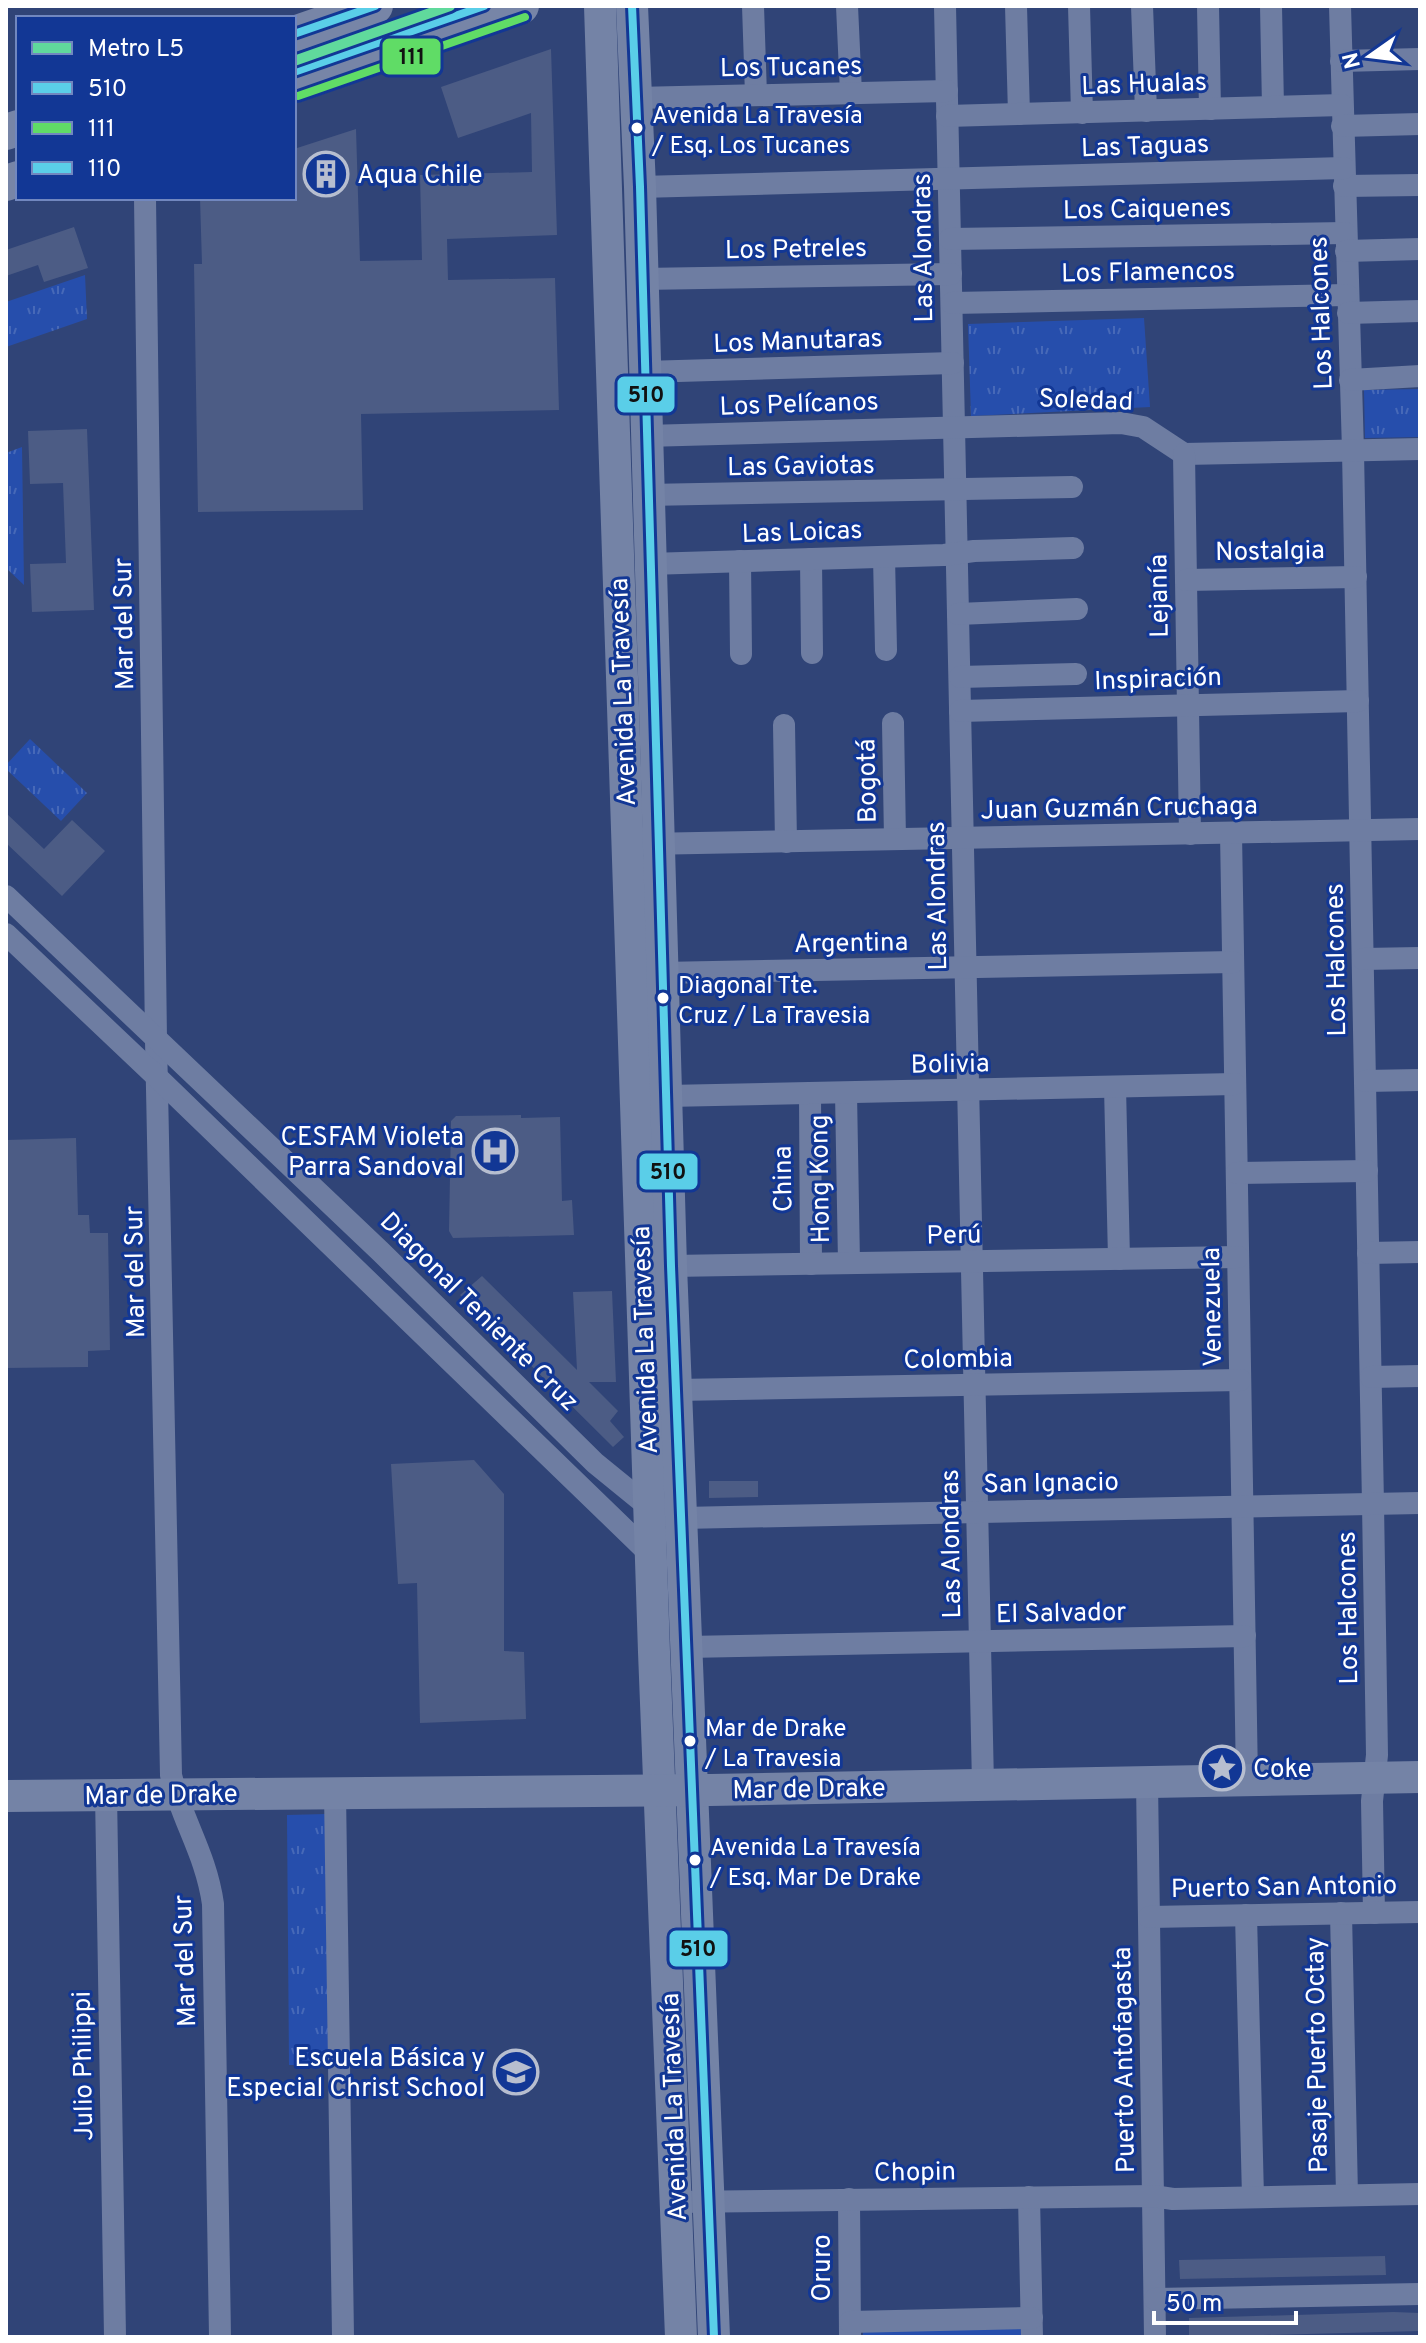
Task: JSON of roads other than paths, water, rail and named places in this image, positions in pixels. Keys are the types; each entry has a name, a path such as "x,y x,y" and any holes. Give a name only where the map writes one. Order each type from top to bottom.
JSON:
{"main road":[{"path":"296,33 375,6"},
{"path":"296,84 521,6"}],"street":[{"name":"Avenida La Travesía","path":"600,6 642,844 661,973 714,2337"},
{"name":"Avenida La Travesía","path":"632,6 640,187 649,564 642,844 649,1507 681,2337"},
{"path":"753,6 756,95"},
{"path":"847,6 851,93"},
{"name":"Las Alondras","path":"945,6 983,1785"},
{"path":"1016,6 1019,114"},
{"path":"1079,6 1082,113"},
{"path":"1142,6 1146,111"},
{"path":"1208,6 1210,109"},
{"path":"1271,6 1273,107"},
{"name":"Los Halcones","path":"1340,6 1356,577 1371,1377 1377,1755 1372,1801 1374,1913"},
{"path":"1341,61 1420,59"},
{"name":"Los Tucanes","path":"636,98 947,91"},
{"name":"Las Hualas","path":"947,116 1273,107 1420,124"},
{"name":"Las Taguas","path":"640,187 949,179 1344,177 1420,185"},
{"name":"Mar del Sur","path":"145,200 156,1040 171,1775 175,1793 204,1860 213,1904 220,2337"},
{"name":"Los Caiquenes","path":"950,239 1345,242 1420,249"},
{"name":"Los Petreles","path":"642,279 951,274"},
{"name":"Los Flamencos","path":"952,303 1347,304 1420,311"},
{"name":"Los Manutaras","path":"644,372 953,363"},
{"path":"1350,380 1420,376"},
{"name":"Soledad","path":"954,427 1132,424 1143,427 1184,454"},
{"name":"Los Pelícanos","path":"646,436 954,427"},
{"path":"1184,454 1420,449"},
{"name":"Lejanía","path":"1184,454 1190,834"},
{"name":"Las Gaviotas","path":"647,495 1072,487"},
{"name":"Las Loicas","path":"649,564 1073,548"},
{"path":"884,557 886,650"},
{"path":"811,559 812,653"},
{"path":"740,561 741,654"},
{"name":"Nostalgia","path":"1186,580 1356,577"},
{"path":"958,614 1077,609"},
{"path":"960,677 1076,674"},
{"name":"Inspiración","path":"960,711 1358,701"},
{"name":"Bogotá","path":"893,723 895,839"},
{"path":"784,725 786,842"},
{"name":"Juan Guzmán Cruchaga","path":"642,844 1420,829"},
{"name":"Venezuela","path":"1231,833 1247,1780"},
{"name":"Diagonal Teniente Cruz","path":"6,896 381,1252 595,1463 649,1507 664,1515 682,1518"},
{"path":"6,934 651,1555"},
{"path":"1363,959 1420,958"},
{"name":"Argentina","path":"661,973 1233,962"},
{"path":"1365,1081 1420,1080"},
{"name":"Bolivia","path":"667,1096 1235,1084"},
{"path":"1115,1087 1119,1259"},
{"name":"Hong Kong","path":"846,1093 849,1263"},
{"name":"China","path":"810,1094 811,1264"},
{"path":"1237,1173 1367,1171"},
{"path":"1368,1253 1420,1252"},
{"name":"Perú","path":"671,1266 1238,1257"},
{"path":"1371,1377 1420,1376"},
{"name":"Colombia","path":"676,1390 1240,1380"},
{"name":"San Ignacio","path":"682,1518 1420,1503"},
{"name":"El Salvador","path":"687,1647 1245,1636"},
{"name":"Mar de Drake","path":"6,1796 660,1791 1420,1777"},
{"name":"Puerto Antofagasta","path":"1147,1782 1155,2337"},
{"path":"335,1793 343,2337"},
{"name":"Julio Philippi","path":"106,1794 115,2337"},
{"name":"Puerto San Antonio","path":"1149,1917 1420,1912"},
{"name":"Pasaje Puerto Octay","path":"1341,1913 1347,2195"},
{"path":"1246,1915 1253,2197"},
{"name":"Chopin","path":"677,2202 1420,2194"},
{"path":"850,2329 1032,2328 1029,2197"},
{"name":"Oruro","path":"849,2199 850,2329"},
{"path":"1155,2299 1420,2294"}],"metro line":[{"name":"L5","path":"296,60 450,6"}],"place":[{"name":"Avenida La Travesía / Esq. Los Tucanes","path":"637,128"},
{"name":"Aqua Chile","path":"326,174"},
{"name":"Diagonal Tte. Cruz / La Travesia","path":"663,998"},
{"name":"CESFAM Violeta Parra Sandoval","path":"495,1151"},
{"name":"Mar de Drake / La Travesia","path":"690,1741"},
{"name":"Coke","path":"1222,1768"},
{"name":"Avenida La Travesía / Esq. Mar De Drake","path":"695,1860"},
{"name":"Escuela Básica y Especial Christ School","path":"516,2072"}]}
